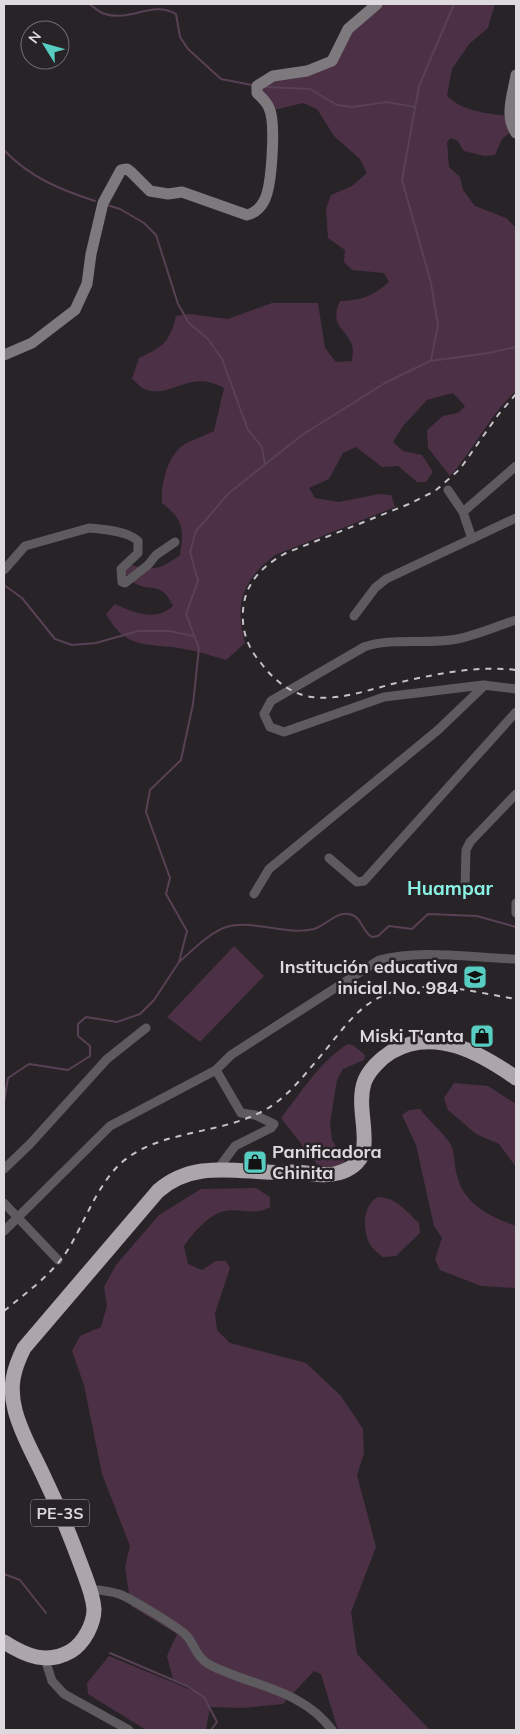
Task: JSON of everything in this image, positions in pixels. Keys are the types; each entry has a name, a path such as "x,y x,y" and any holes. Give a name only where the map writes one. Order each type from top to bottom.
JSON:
{"highway":[{"name":"PE-3S","path":"45,1659 74,1650 87,1634 94,1611 89,1589 56,1502 20,1425 13,1399 11,1384 14,1368 24,1348 158,1191 169,1182 183,1175 218,1169 330,1175 349,1169 356,1163 364,1150 362,1092 364,1081 385,1056 410,1043 428,1041 450,1043 476,1054 516,1078"},
{"path":"4,1642 24,1654 45,1659"}],"street":[{"path":"4,355 32,342 75,310 87,284 91,254 103,203 121,170 131,172 150,191 168,194 182,192 247,215 256,212 264,201 269,186 272,126 270,108 257,93 256,86 273,76 307,71 332,61 348,29 377,4"},
{"path":"516,75 509,113 516,133"},
{"path":"463,512 516,466"},
{"path":"448,490 463,512 472,539"},
{"path":"354,616 375,588 386,578 516,518"},
{"path":"4,570 26,546 96,528 128,535 138,541 138,553 121,569 122,582 125,582 148,565 156,555 175,542"},
{"path":"516,620 457,639 412,643 377,642 364,646 271,701 264,714 270,727 284,732 384,697 486,685 516,689"},
{"path":"254,894 269,869 438,730 486,685"},
{"path":"329,858 357,882 364,881 516,712"},
{"path":"465,890 466,850 470,842 516,794"},
{"path":"516,903 516,913"},
{"path":"4,1231 110,1126 216,1070 231,1055 379,960 406,955 459,955 516,959"},
{"path":"4,1169 30,1144 107,1059 146,1028"},
{"path":"216,1070 241,1113 255,1115 274,1124 270,1128 235,1146 218,1169"},
{"path":"4,1203 58,1260"},
{"path":"89,1589 119,1594 136,1603 186,1635 195,1652 210,1665 264,1684 297,1701 324,1720 332,1730"},
{"path":"45,1659 52,1681 64,1694 129,1730"}],"shaded area":[{"path":"371,4 495,4 488,28 469,44 452,69 447,96 469,109 511,116 512,89 516,63 516,127 502,139 495,155 485,156 464,151 457,140 450,138 447,143 449,167 460,177 463,190 475,206 506,218 516,228 516,391 506,400 450,476 428,448 427,430 443,416 458,413 465,406 453,393 427,400 403,426 393,442 403,451 422,455 433,472 426,482 417,482 398,466 382,467 356,447 343,453 329,479 309,488 315,498 339,502 379,494 391,495 395,507 275,555 264,564 249,583 241,604 242,629 245,643 226,660 189,650 149,645 131,640 122,635 106,614 115,604 137,613 152,615 166,611 173,606 169,598 160,590 134,583 123,570 129,564 144,568 156,568 180,555 181,526 175,515 162,503 162,488 168,465 182,446 214,431 224,388 200,381 190,382 163,391 144,389 132,379 139,358 164,343 171,332 176,316 190,314 228,319 272,303 318,303 325,348 336,362 352,361 352,345 339,326 336,316 340,301 354,300 367,296 389,282 384,273 352,270 344,262 345,250 328,238 326,209 331,195 352,186 367,173 360,159 334,136 317,109 303,103 270,111 255,88 326,62"},
{"path":"234,946 264,976 200,1042 167,1017"},
{"path":"348,1044 353,1045 365,1055 364,1060 343,1069 337,1080 330,1123 332,1140 345,1161 342,1169 320,1168 281,1118 320,1068"},
{"path":"454,1083 488,1086 516,1104 516,1167 499,1144 476,1134 448,1110 444,1098"},
{"path":"420,1109 451,1145 457,1175 465,1194 488,1214 516,1226 516,1288 481,1286 440,1270 435,1259 442,1238 434,1226 416,1145 402,1115 409,1110"},
{"path":"256,1188 270,1197 270,1207 259,1211 225,1211 207,1220 196,1230 184,1246 188,1264 202,1270 216,1261 226,1261 230,1268 215,1313 217,1330 230,1343 306,1363 341,1396 363,1429 364,1453 357,1475 376,1547 351,1612 357,1654 430,1730 338,1730 321,1674 314,1671 283,1704 242,1708 210,1707 206,1730 146,1730 88,1694 87,1683 109,1656 201,1694 173,1679 167,1656 177,1634 131,1606 125,1567 130,1546 102,1474 84,1385 72,1351 80,1336 101,1327 107,1306 104,1287 116,1265 159,1215 201,1189"},
{"path":"378,1197 396,1202 419,1223 420,1233 396,1256 383,1257 372,1247 366,1234 366,1212"}],"waterway":[{"path":"89,4 103,13 115,16 158,9 176,14 180,37 188,49 221,79 252,85"},
{"path":"431,360 438,325 431,283 402,180 419,86 454,4"},
{"path":"266,87 310,89 337,105 353,107 387,102 415,107"},
{"path":"4,150 24,168 46,182 95,201"},
{"path":"107,205 120,209 144,223 156,235 178,304 189,323 208,339 222,359 248,430 262,447 265,464"},
{"path":"4,1102 8,1078 29,1064 68,1070 90,1056 90,1046 78,1036 78,1024 86,1017 117,1022 140,1014 154,1000 179,962 187,931 166,894 170,878 146,812 150,790 181,760 193,704 199,648 186,614 198,581 190,552 196,531 229,493 302,435 385,383 430,361 489,353 516,347"},
{"path":"4,585 22,598 55,639 72,645 96,643 138,631 170,631 193,636"},
{"path":"179,962 207,938 226,927 237,925 303,931 319,927 339,915 349,914 357,918 366,932 372,937 378,936 389,926 412,929 428,914 477,916 516,927"},
{"path":"4,1574 20,1580 46,1613"},
{"path":"110,1653 187,1686 204,1697 217,1722 211,1730"}],"railway":[{"path":"516,394 498,415 460,469 435,491 409,504 286,553 259,573 246,594 243,611 245,635 248,643 265,669 286,687 306,696 339,697 438,674 469,670 516,670"},
{"path":"4,1311 39,1282 63,1257 98,1193 120,1164 135,1153 151,1145 226,1125 270,1107 299,1081 345,1026 363,1008 380,997 398,990 437,987 516,999"}],"place":[{"name":"Institución educativa inicial No. 984","path":"475,977"},
{"name":"Miski T'anta","path":"482,1036"},
{"name":"Panificadora Chinita","path":"255,1162"}],"district":[{"name":"Huampar","path":"450,888"}]}
